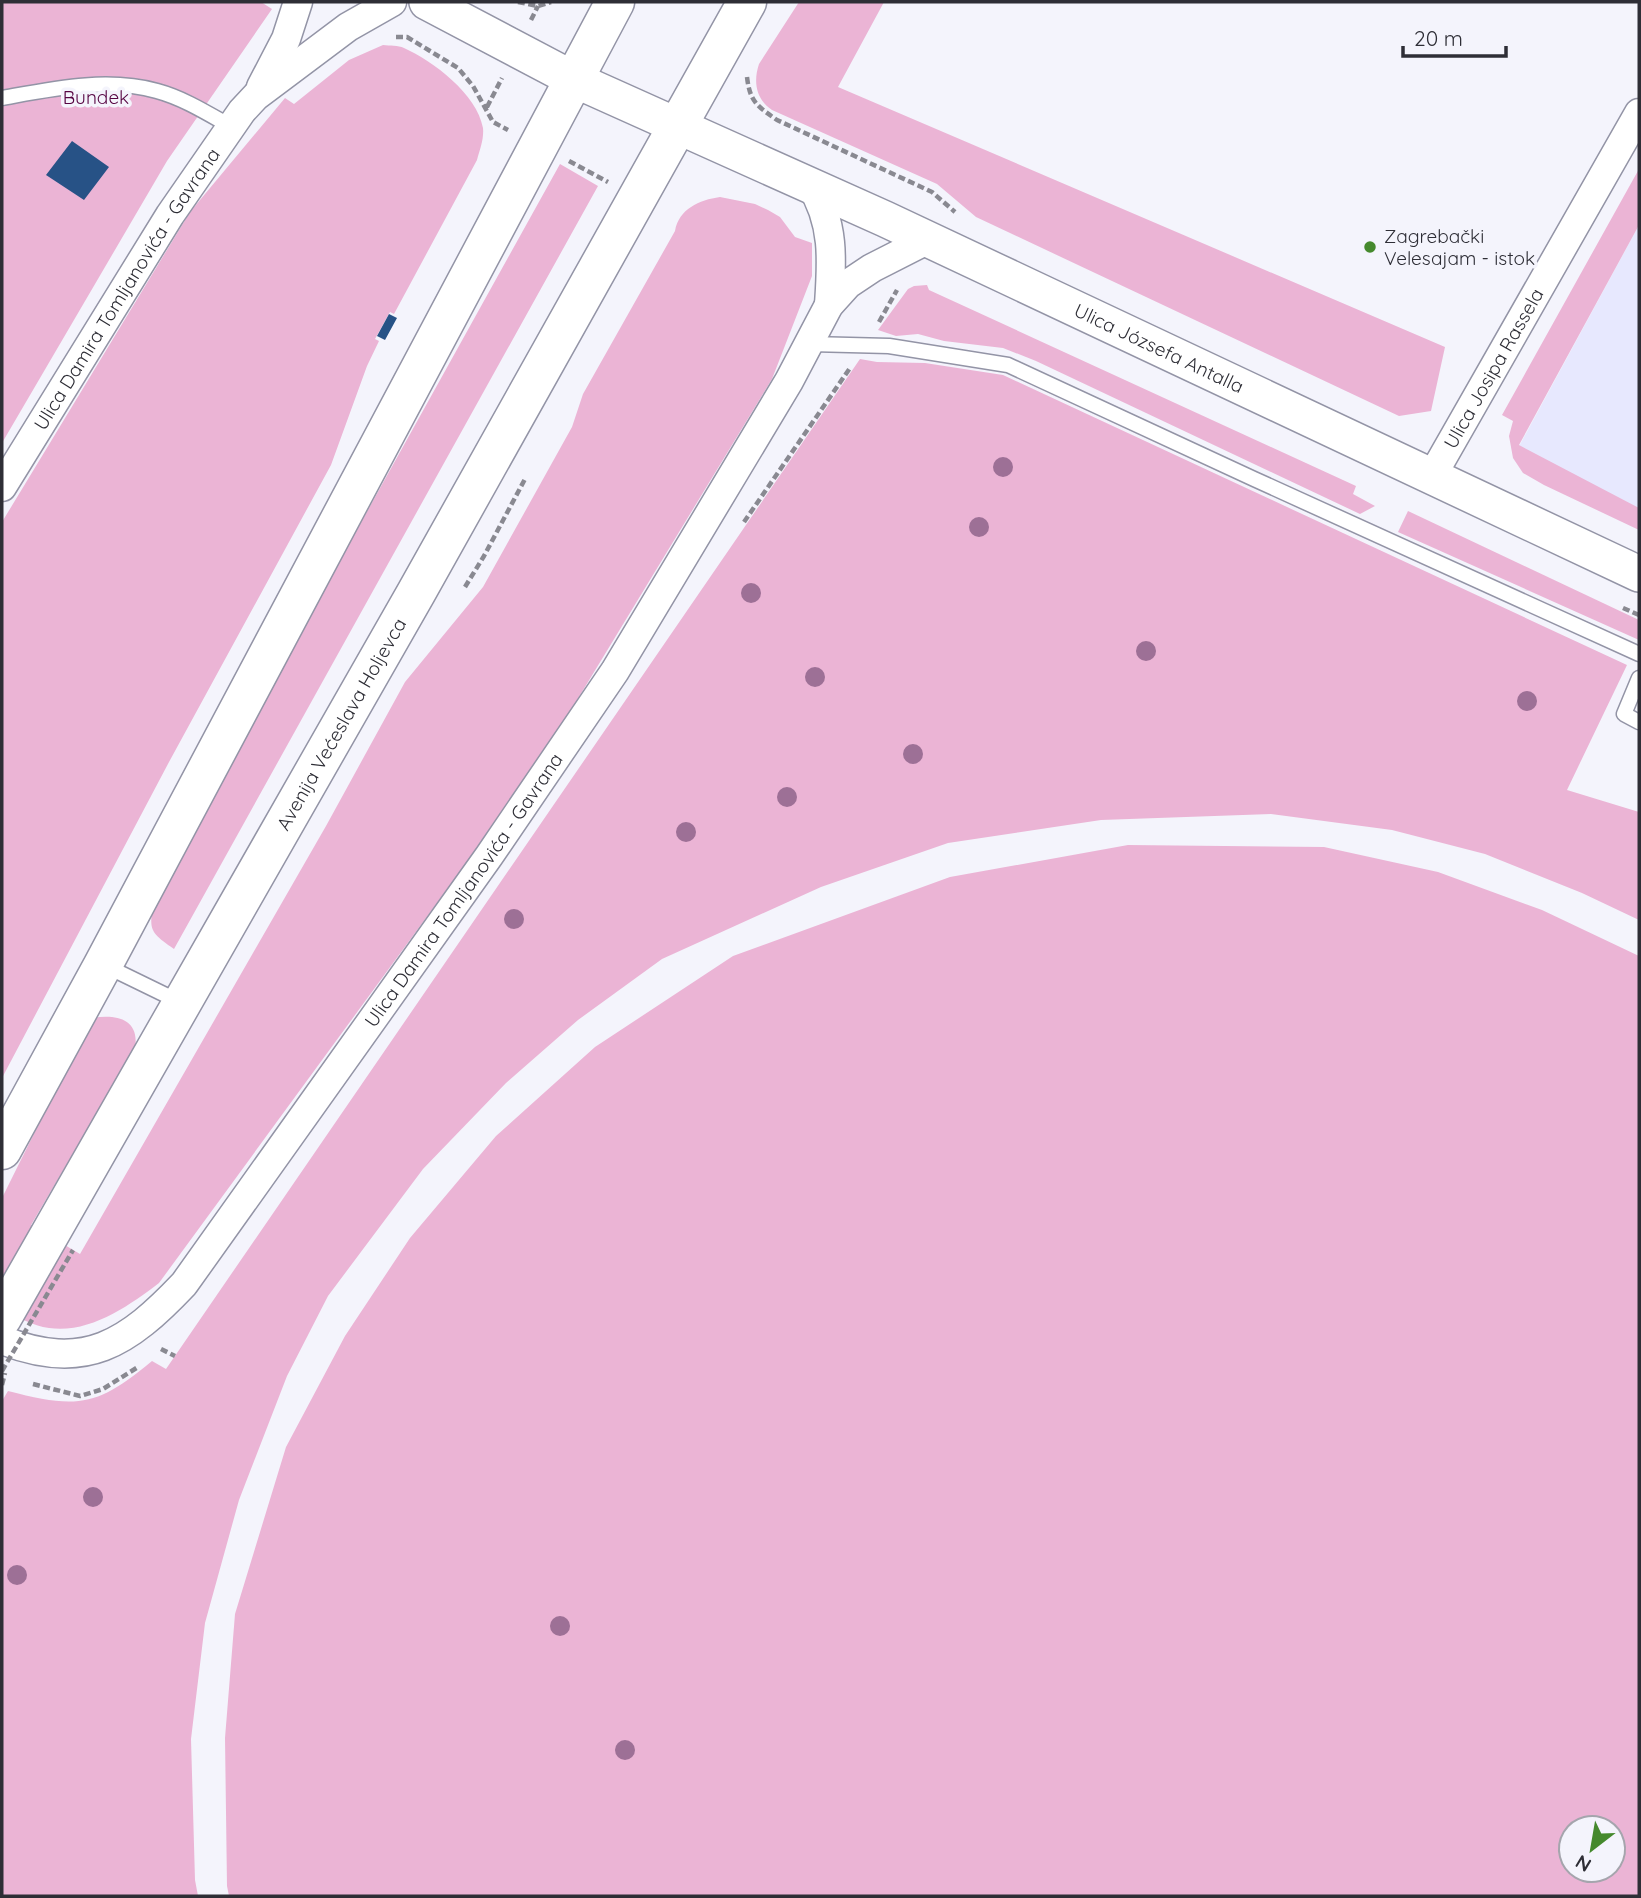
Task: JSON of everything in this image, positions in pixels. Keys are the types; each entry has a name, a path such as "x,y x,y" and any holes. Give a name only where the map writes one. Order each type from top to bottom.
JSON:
{"main road":[{"path":"2,1150 615,2"},
{"name":"Avenija Većeslava Holjevca","path":"2,1318 61,1244 183,1003 747,2"}],"street":[{"name":"Ulica Damira Tomljanovića - Gavrana","path":"256,96 286,39 298,2"},
{"name":"Ulica Damira Tomljanovića - Gavrana","path":"2,487 115,300 230,126 256,96 348,27 392,2"},
{"path":"427,2 573,79 677,126"},
{"name":"Ulica Josipa Rassela","path":"1432,476 1639,113"},
{"name":"Ulica Józsefa Antalla","path":"677,126 810,184 1639,574"},
{"name":"Ulica Damira Tomljanovića - Gavrana","path":"810,184 822,202 831,247 828,305"},
{"name":"Ulica Damira Tomljanovića - Gavrana","path":"2,1340 49,1353 87,1352 120,1340 153,1317 184,1283 489,856 615,671 810,344 828,305 848,284 872,268 927,240"}],"lane":[{"path":"2,98 98,85 133,86 179,99 230,126"},
{"path":"810,344 889,346 1008,365 1254,480 1639,654"},
{"path":"1639,678 1623,714 1639,722"},
{"path":"103,965 183,1003"}],"path":[{"path":"518,2 538,6 551,2"},
{"path":"535,13 538,6"},
{"path":"393,37 407,37 458,68 473,86 493,122 502,127"},
{"path":"749,68 747,76 750,95 762,109 777,120 903,178"},
{"path":"486,108 490,102"},
{"path":"771,131 777,120"},
{"path":"565,159 595,175"},
{"path":"2,1371 61,1244"},
{"path":"161,1349 175,1356"}],"shaded area":[{"path":"1639,225 1639,520 1516,452"}],"green space":[{"name":"Bundek","path":"2,2 261,2 272,9 167,161 2,443"},
{"path":"799,2 884,2 838,87 1445,347 1431,411 1399,416 976,217 937,184 772,110 762,101 757,90 757,71"},
{"path":"383,45 402,47 428,61 463,91 479,115 483,128 477,160 394,314 390,312 375,339 379,341 367,366 331,465 169,762 2,1078 2,522 190,212 285,98 294,104 349,60"},
{"path":"560,164 598,186 174,949 152,929 155,899"},
{"path":"1639,169 1639,225 1519,445 1639,508 1639,530 1523,473 1513,458 1509,436 1513,421 1502,415"},
{"path":"720,197 755,204 768,210 780,217 795,237 812,243 812,276 772,379 574,705 464,866 159,1283 122,1309 79,1327 43,1327 2,1310 2,1198 87,1027 93,1018 118,1018 130,1025 134,1031 135,1048 31,1225 80,1254 326,826 405,682 483,587 572,427 583,394 675,231 677,223 691,207"},
{"path":"927,285 929,290 1356,486 1353,494 1375,506 1360,514 1036,361 1003,348 944,341 918,334 896,336 878,330 908,289"},
{"path":"860,359 925,363 1003,375 1627,665 1567,790 1639,812 1639,920 1582,893 1485,854 1392,830 1271,814 1101,820 948,843 821,887 662,959 578,1020 506,1083 423,1169 328,1296 287,1376 239,1500 205,1623 191,1739 195,1880 198,1896 2,1896 2,1401 8,1391 69,1402 85,1400 116,1388 152,1361 166,1369"},
{"path":"1408,511 1639,620 1639,640 1398,532"},
{"path":"1128,845 1324,847 1438,872 1542,910 1639,956 1639,1896 229,1896 225,1738 235,1614 286,1447 345,1336 410,1238 496,1136 595,1047 733,956 950,877"}],"building":[{"path":"72,141 109,167 84,200 46,175"},
{"path":"389,314 397,318 385,340 377,336"}],"place":[{"name":"Zagrebački Velesajam - istok","path":"1370,247"}]}
